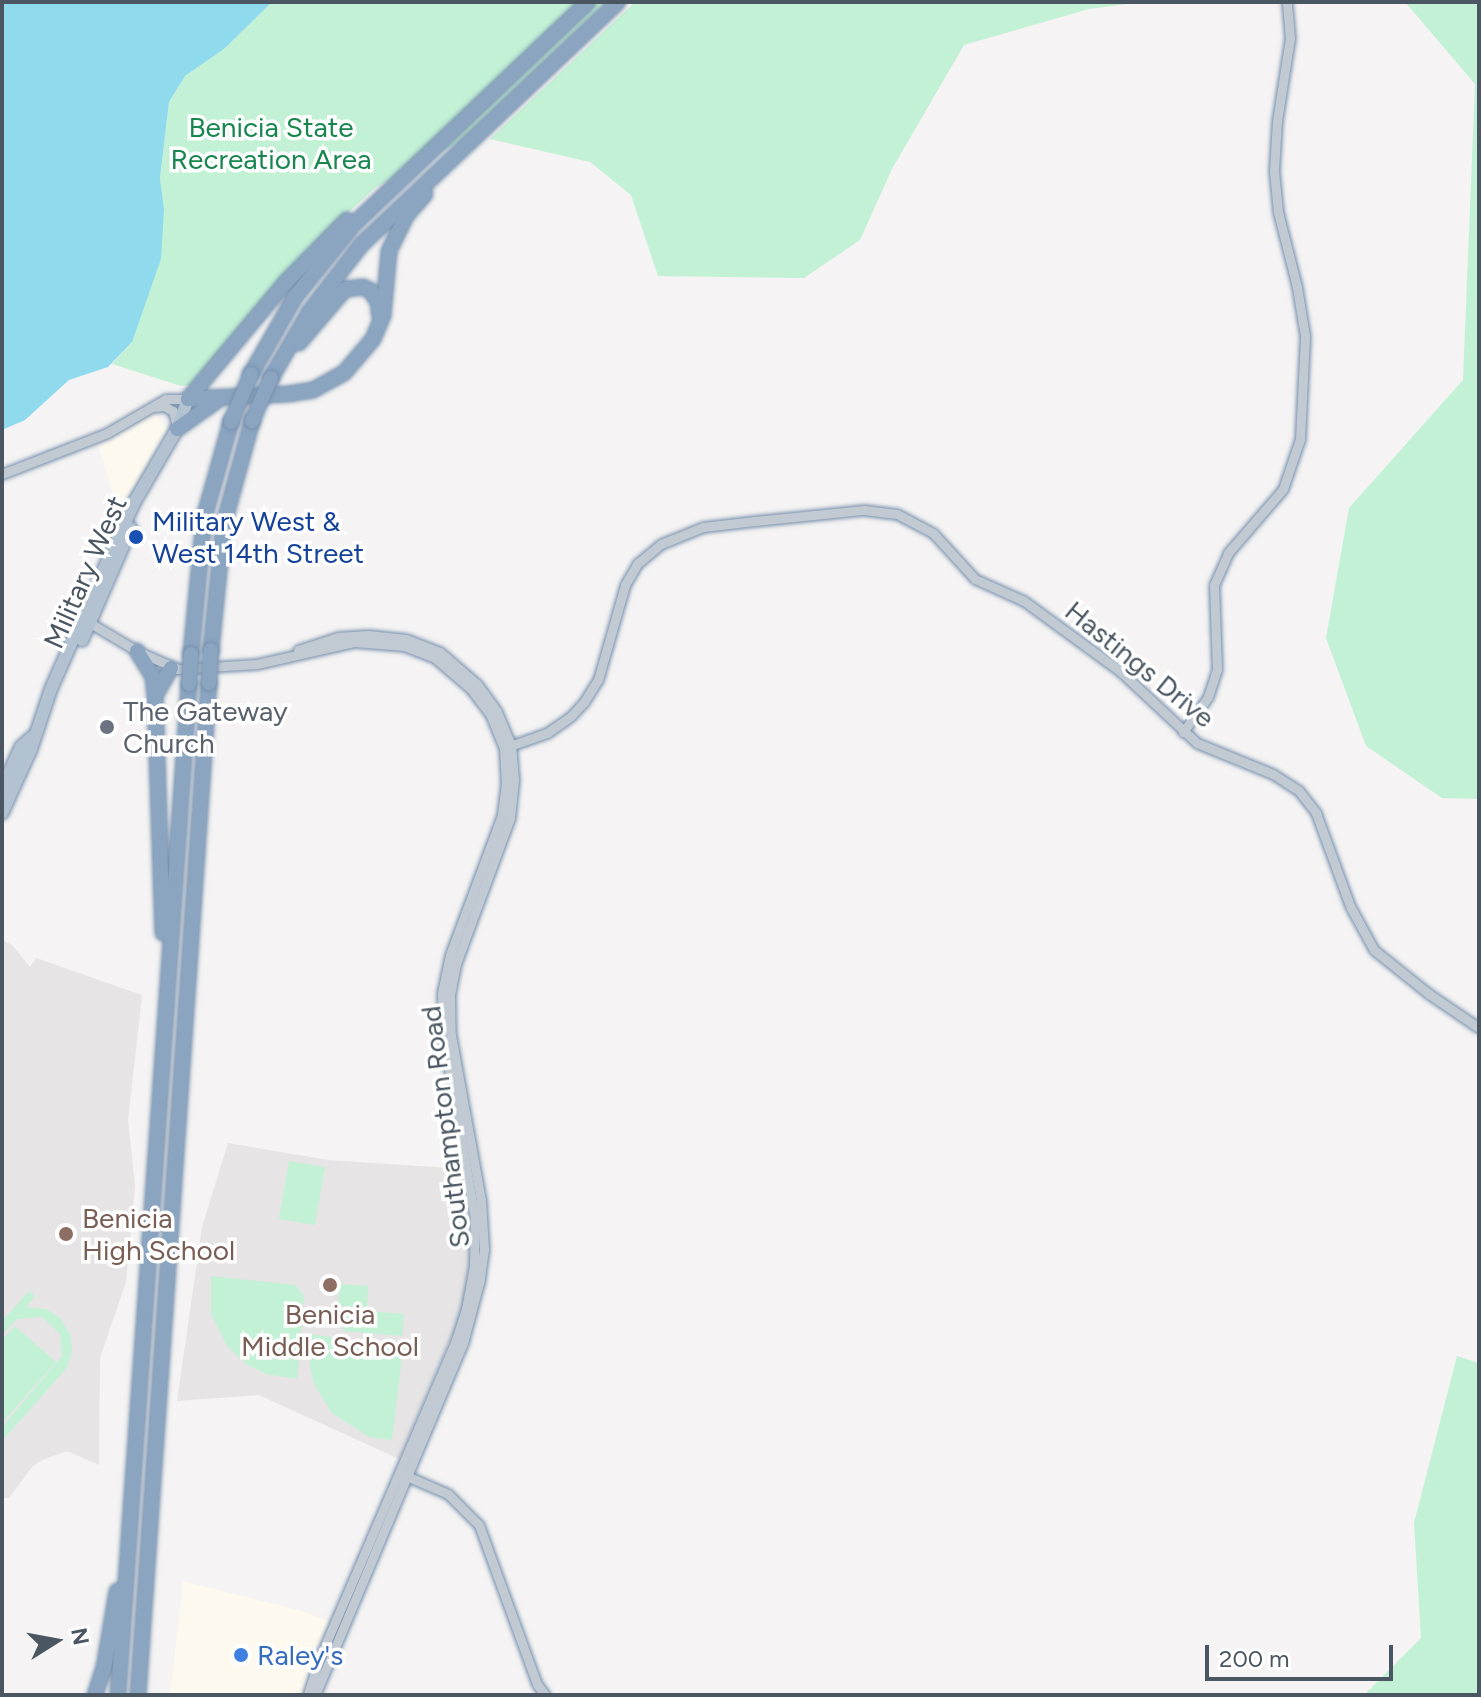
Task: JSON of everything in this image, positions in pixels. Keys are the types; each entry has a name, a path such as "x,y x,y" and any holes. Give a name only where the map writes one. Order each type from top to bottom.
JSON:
{"highway":[{"path":"118,1695 191,654 204,518 231,422 251,374 279,322 322,261 407,173 588,2"},
{"path":"140,1695 211,650 224,523 252,421 271,378 302,323 341,268 391,215 618,2"},
{"path":"188,399 288,394 333,382 365,352 380,322 389,251 396,233 421,198 483,136 492,120"},
{"path":"188,399 327,239 407,173"},
{"path":"271,378 345,289 354,286 371,291 379,304 380,322"},
{"path":"177,429 222,397"},
{"path":"137,651 153,677 155,695 162,886 163,1053"},
{"path":"155,695 171,668"},
{"path":"95,1695 106,1657 131,1512"}],"main road":[{"name":"Military West","path":"2,813 31,749 32,737 141,504 161,468 188,399"},
{"name":"Military West","path":"2,788 21,747 32,737"}],"street":[{"path":"1183,732 1208,697 1214,683 1218,650 1214,585 1228,553 1283,489 1300,439 1305,336 1297,287 1278,212 1274,171 1277,121 1290,38 1287,2"},
{"path":"2,474 107,433 173,397 188,399"},
{"path":"149,408 164,406 173,411 177,429"},
{"name":"Hastings Drive","path":"508,746 547,733 584,702 598,680 625,585 637,564 661,544 703,527 874,510 897,514 933,533 969,574 1024,601 1120,671 1183,732 1210,749 1273,774 1299,791 1316,813 1350,906 1374,950 1429,994 1479,1028"},
{"name":"Southampton Road","path":"86,621 171,668 257,664 338,637 406,639 440,652 469,676 497,712 508,746 502,815 450,955 442,994 443,1035 474,1210 473,1274 456,1340 315,1695"},
{"path":"402,1474 448,1494 479,1525 534,1676 545,1695"},
{"name":"Southampton Road","path":"308,1695 320,1657 402,1474"}],"shaded area":[{"path":"154,413 167,428 119,512 98,445"},
{"name":"Benicia High School","path":"2,940 12,945 30,967 36,958 142,995 128,1120 135,1186 126,1282 100,1358 99,1465 67,1451 42,1460 32,1467 9,1498 2,1498"},
{"name":"Benicia Middle School","path":"228,1143 328,1160 464,1169 470,1259 462,1312 399,1459 259,1395 177,1401 202,1227"},
{"path":"183,1581 303,1611 329,1622 301,1695 170,1695"}],"green space":[{"name":"Benicia State Recreation Area","path":"272,2 606,2 462,141 376,187 310,248 190,385 181,386 112,364 132,342 164,209 160,178 169,102 185,76 224,49"},
{"path":"635,2 1142,2 1089,9 964,45 892,169 860,240 804,278 658,276 631,195 590,162 490,139"},
{"path":"1405,2 1479,2 1479,799 1442,798 1366,746 1326,638 1349,508 1463,380 1475,84"},
{"path":"289,1161 325,1167 315,1225 279,1219"},
{"path":"211,1276 295,1285 304,1296 297,1379 266,1374 246,1364 227,1346 211,1314"},
{"path":"339,1284 368,1286 367,1308 338,1306"},
{"path":"29,1291 35,1296 26,1307 46,1309 60,1318 70,1334 72,1352 66,1369 2,1441 2,1427 62,1356 60,1334 42,1317 17,1319 2,1335 2,1321"},
{"path":"344,1309 404,1314 402,1336 343,1331"},
{"path":"15,1326 56,1362 2,1423 2,1340"},
{"path":"310,1334 395,1346 402,1357 392,1440 369,1437 332,1413 315,1386 310,1368"},
{"path":"1457,1356 1479,1363 1479,1695 1364,1695 1421,1638 1414,1523"}],"water":[{"path":"2,2 272,2 224,49 185,76 169,102 160,178 164,209 161,259 132,342 108,367 69,380 25,420 2,430"}],"place":[{"name":"Military West & West 14th Street","path":"136,537"},
{"name":"The Gateway Church","path":"107,727"},
{"name":"Benicia High School","path":"66,1234"},
{"name":"Benicia Middle School","path":"330,1285"},
{"name":"Raley's","path":"241,1655"}]}
